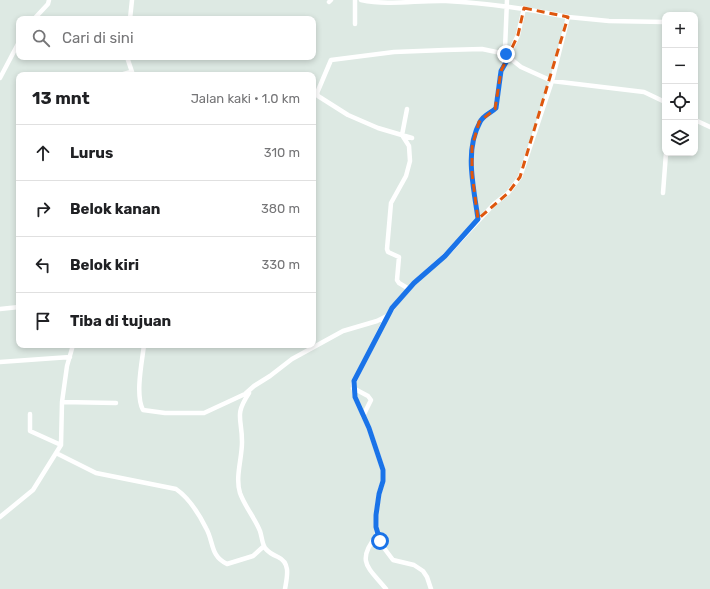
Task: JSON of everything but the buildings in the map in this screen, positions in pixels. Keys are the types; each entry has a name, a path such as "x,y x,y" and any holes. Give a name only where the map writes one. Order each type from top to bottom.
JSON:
{"street":[{"path":"37,16 48,4 49,0"},
{"path":"130,16 132,0"},
{"path":"355,0 355,24"},
{"path":"361,0 391,4 445,1 524,8 568,17 609,21 662,22"},
{"path":"507,0 508,7 504,40 507,55"},
{"path":"478,219 472,174 472,147 479,122 483,117 496,108 501,71 507,55 518,35 524,8"},
{"path":"386,589 369,571 367,566 367,554 377,534 377,506 383,475 369,428 353,388 354,381 387,316 409,289 449,252 478,219 508,193 520,177 552,81 568,17"},
{"path":"0,78 16,48"},
{"path":"412,138 378,128 348,115 318,96 317,93 331,60 394,52 486,49 498,54 507,55 525,69 552,81 648,94 662,101"},
{"path":"128,60 132,72"},
{"path":"407,109 402,135 409,146 410,161 406,176 390,203 387,249 388,252 399,258 397,280 409,289"},
{"path":"698,121 710,127"},
{"path":"663,193 666,156"},
{"path":"0,309 16,307"},
{"path":"316,346 343,331 377,321 387,316"},
{"path":"0,517 33,490 61,444 62,402 72,348"},
{"path":"144,348 140,396 140,405 143,410 200,414 250,391"},
{"path":"285,589 286,563 282,559 272,555 264,546 260,531 246,508 238,484 242,438 239,410 254,386 312,348"},
{"path":"0,362 70,357"},
{"path":"353,388 370,398 371,402 363,416"},
{"path":"62,402 116,402"},
{"path":"30,414 30,431 61,444"},
{"path":"56,453 96,473 176,489 184,494 207,528 214,553 220,561 227,564 236,562 253,556 264,546"},
{"path":"377,534 384,548 393,560 414,565 423,571 427,577 431,589"}],"highlighted area":[{"path":"524,8 568,17 520,177 508,193 478,219 472,174 472,147 479,122 495,109 501,71 518,35"}],"route":[{"path":"380,541 377,534 376,515 379,494 383,481 383,470 369,428 355,397 353,384 392,308 414,283 445,256 478,219 472,174 472,147 479,122 483,117 496,108 501,71 509,57 506,54"}]}
